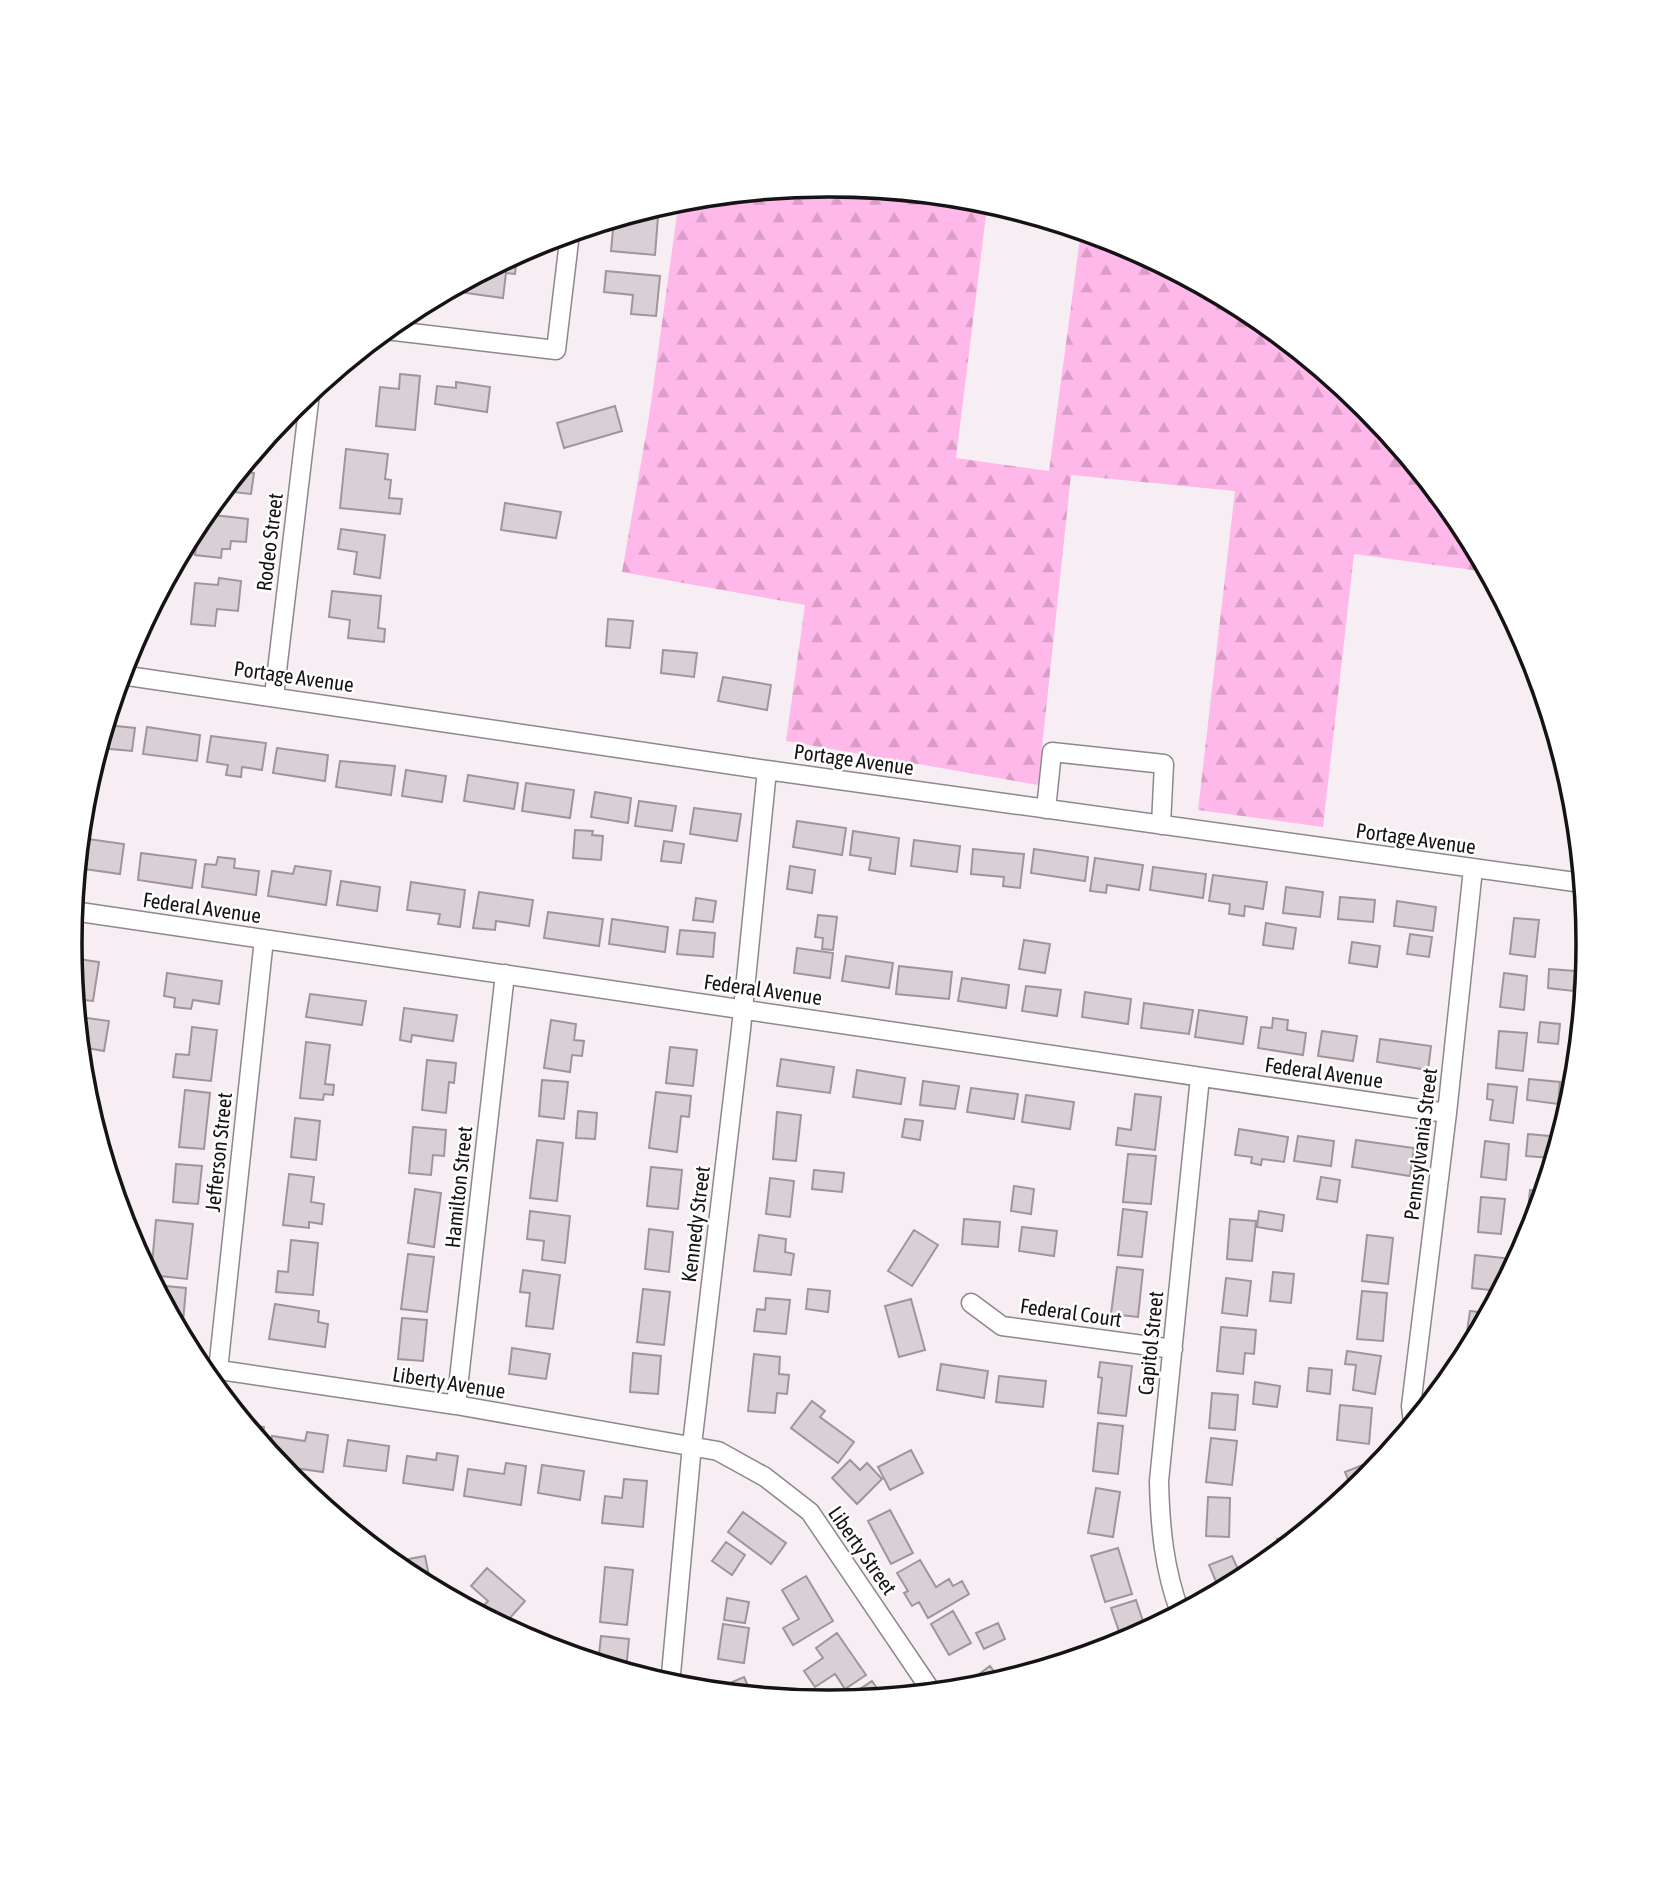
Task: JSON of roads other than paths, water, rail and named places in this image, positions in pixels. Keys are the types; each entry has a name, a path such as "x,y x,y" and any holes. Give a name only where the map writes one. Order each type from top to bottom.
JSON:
{"street":[{"path":"401,332 556,350 568,244"},
{"name":"Rodeo Street","path":"274,696 308,408"},
{"name":"Portage Avenue","path":"132,677 767,770 1573,882"},
{"path":"1046,809 1052,752 1164,764 1161,825"},
{"name":"Kennedy Street","path":"671,1673 692,1444 743,1009 767,770"},
{"name":"Pennsylvania Street","path":"1411,1411 1473,869"},
{"name":"Federal Avenue","path":"83,913 1447,1113"},
{"name":"Jefferson Street","path":"218,1370 264,939"},
{"name":"Hamilton Street","path":"456,1405 505,974"},
{"name":"Capitol Street","path":"1177,1603 1165,1557 1159,1481 1200,1077"},
{"name":"Federal Court","path":"971,1303 1002,1326 1173,1349"},
{"name":"Liberty Avenue","path":"218,1370 456,1405 692,1444"},
{"name":"Liberty Street","path":"692,1444 718,1451 765,1477 810,1513 926,1684"}]}
